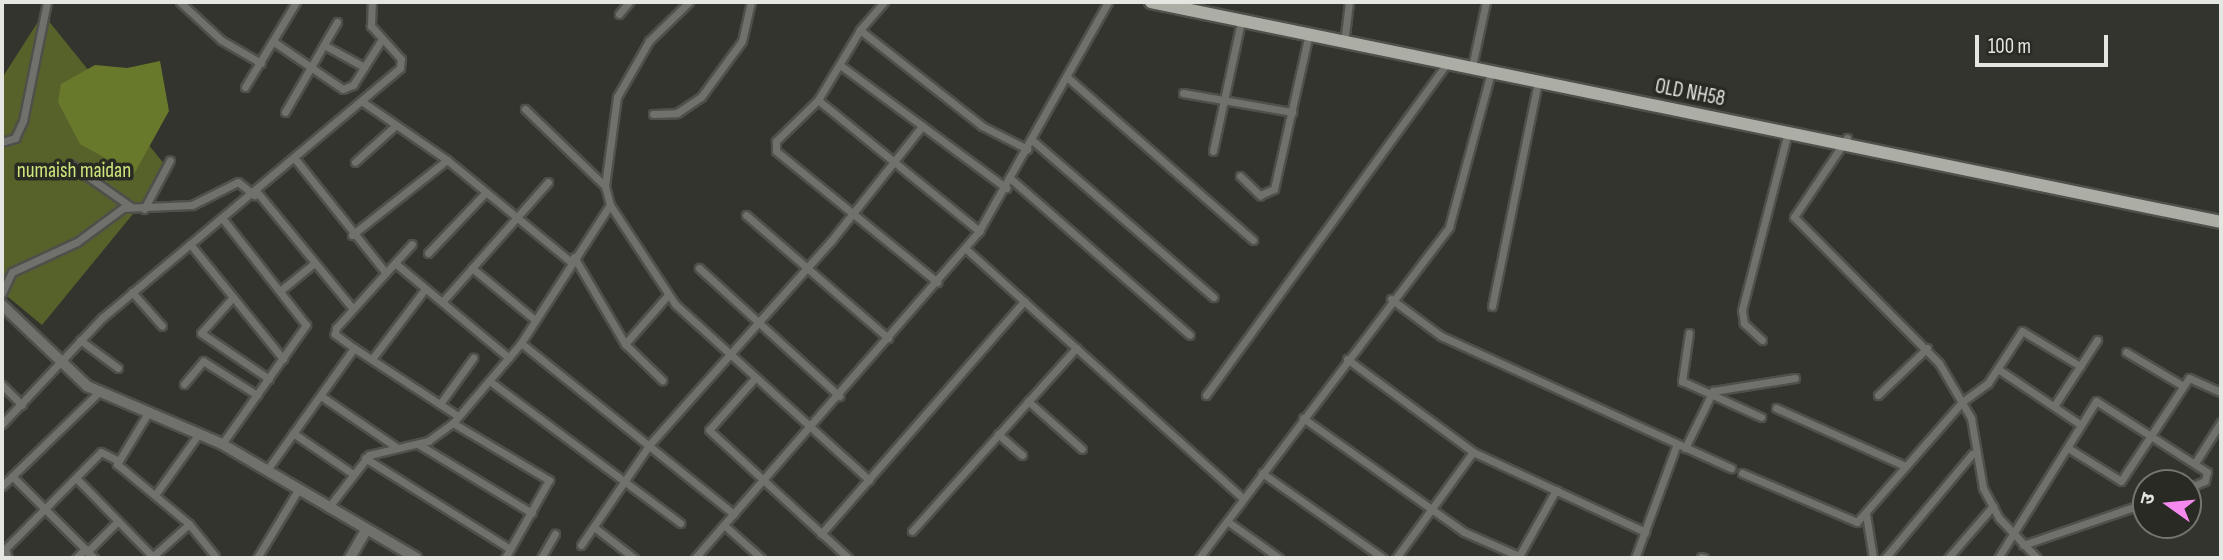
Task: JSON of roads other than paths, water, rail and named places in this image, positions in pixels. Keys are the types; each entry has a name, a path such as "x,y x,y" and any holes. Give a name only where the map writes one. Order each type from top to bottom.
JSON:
{"main road":[{"name":"OLD NH58","path":"1151,2 1309,34 1473,62 2221,222"},
{"name":"OLD NH58","path":"1182,2 1538,82 2221,215"}],"street":[{"path":"2,142 15,138 23,121 47,2"},
{"path":"180,2 221,40 261,62"},
{"path":"245,87 296,2"},
{"path":"2,424 80,340 132,292 296,160 363,102 401,64 371,26 372,2"},
{"path":"619,15 629,2"},
{"path":"690,2 649,41 617,97 605,186 610,205 668,295 755,378 869,480"},
{"path":"653,114 677,113 701,97 743,41 751,2"},
{"path":"884,2 860,30 818,100 774,148 937,282"},
{"path":"695,558 966,249 1006,188 1108,2"},
{"path":"1344,40 1349,2"},
{"path":"1473,62 1486,2"},
{"path":"1213,151 1241,21"},
{"path":"285,112 337,22"},
{"path":"860,30 982,126 1027,149"},
{"path":"1240,176 1260,195 1272,193 1309,34"},
{"path":"274,42 343,89 364,67 382,39"},
{"path":"324,45 364,67"},
{"path":"1206,395 1447,63"},
{"path":"840,65 1006,188"},
{"path":"1199,558 1455,215 1491,72"},
{"path":"1068,78 1253,240"},
{"path":"1492,306 1538,82"},
{"path":"1183,93 1292,112"},
{"path":"818,100 979,231"},
{"path":"363,102 447,160 572,259 625,344 662,380"},
{"path":"524,108 605,186"},
{"path":"355,162 396,125"},
{"path":"580,545 650,444 853,214 922,126"},
{"path":"1762,340 1744,323 1742,310 1788,132"},
{"path":"1032,140 1213,297"},
{"path":"1846,141 1796,205 1794,217 1927,348 1970,418 1972,454 1993,506 2014,536 2036,558"},
{"path":"144,209 170,160"},
{"path":"296,160 352,235 386,273"},
{"path":"352,235 447,160"},
{"path":"70,164 130,206 144,209 192,205 238,183 255,194 312,265 353,309"},
{"path":"1011,179 1190,335"},
{"path":"442,302 548,182"},
{"path":"428,253 486,192"},
{"path":"328,508 365,458 396,447 418,444 456,419 491,382 521,343 572,259 610,205"},
{"path":"2,293 21,266 77,242 130,206"},
{"path":"746,215 888,338"},
{"path":"222,444 306,325 223,219"},
{"path":"190,244 283,359"},
{"path":"412,244 335,331 354,348 549,480 505,558"},
{"path":"966,249 1244,498"},
{"path":"395,263 509,358"},
{"path":"280,292 312,265"},
{"path":"472,268 535,320"},
{"path":"699,268 839,396"},
{"path":"372,359 425,289"},
{"path":"132,292 162,326"},
{"path":"625,344 668,295"},
{"path":"233,297 201,332 269,379"},
{"path":"1391,299 1441,336 1731,468"},
{"path":"821,534 1024,301"},
{"path":"2,305 60,363 99,392 222,444 416,558"},
{"path":"1742,473 1846,520 1857,522 1962,402 1998,369 2025,331 2080,366"},
{"path":"1689,333 1680,378 1761,417"},
{"path":"80,340 118,368"},
{"path":"2054,406 2097,340"},
{"path":"521,343 734,514"},
{"path":"267,470 354,348"},
{"path":"912,531 1076,348"},
{"path":"1878,395 1927,348"},
{"path":"2126,352 2183,386"},
{"path":"440,404 473,358"},
{"path":"1347,359 1473,452 1645,532"},
{"path":"184,384 203,361 257,395"},
{"path":"1998,369 2081,425"},
{"path":"2068,448 2118,481 2192,376 2221,392"},
{"path":"755,378 709,430 848,558"},
{"path":"1635,558 1681,446 1710,394 1727,386 1796,378"},
{"path":"491,382 625,478 680,523"},
{"path":"2,385 22,405"},
{"path":"2,486 99,392"},
{"path":"2,400 9,393"},
{"path":"321,396 396,447"},
{"path":"1998,558 2097,400 2200,469"},
{"path":"1028,401 1082,449"},
{"path":"1776,408 1905,466"},
{"path":"117,460 148,413"},
{"path":"1303,418 1430,510 1519,557 1556,490"},
{"path":"2195,463 2221,422"},
{"path":"293,433 353,474"},
{"path":"999,434 1021,455"},
{"path":"155,495 198,435"},
{"path":"418,444 532,513"},
{"path":"8,558 3,551 103,450 189,524 215,556"},
{"path":"1396,558 1473,452"},
{"path":"1885,558 1972,454"},
{"path":"365,458 510,549"},
{"path":"1262,473 1383,558"},
{"path":"12,476 94,558"},
{"path":"76,478 153,558 189,524"},
{"path":"257,558 298,490"},
{"path":"1948,558 1993,506"},
{"path":"2023,545 2132,508"},
{"path":"1866,514 1873,558"},
{"path":"76,558 118,521"},
{"path":"1227,521 1279,558"},
{"path":"724,526 761,558"},
{"path":"594,527 634,558"},
{"path":"350,558 366,530"},
{"path":"541,558 555,534"}],"park label":[{"name":"numaish maidan","path":"74,171"}]}
